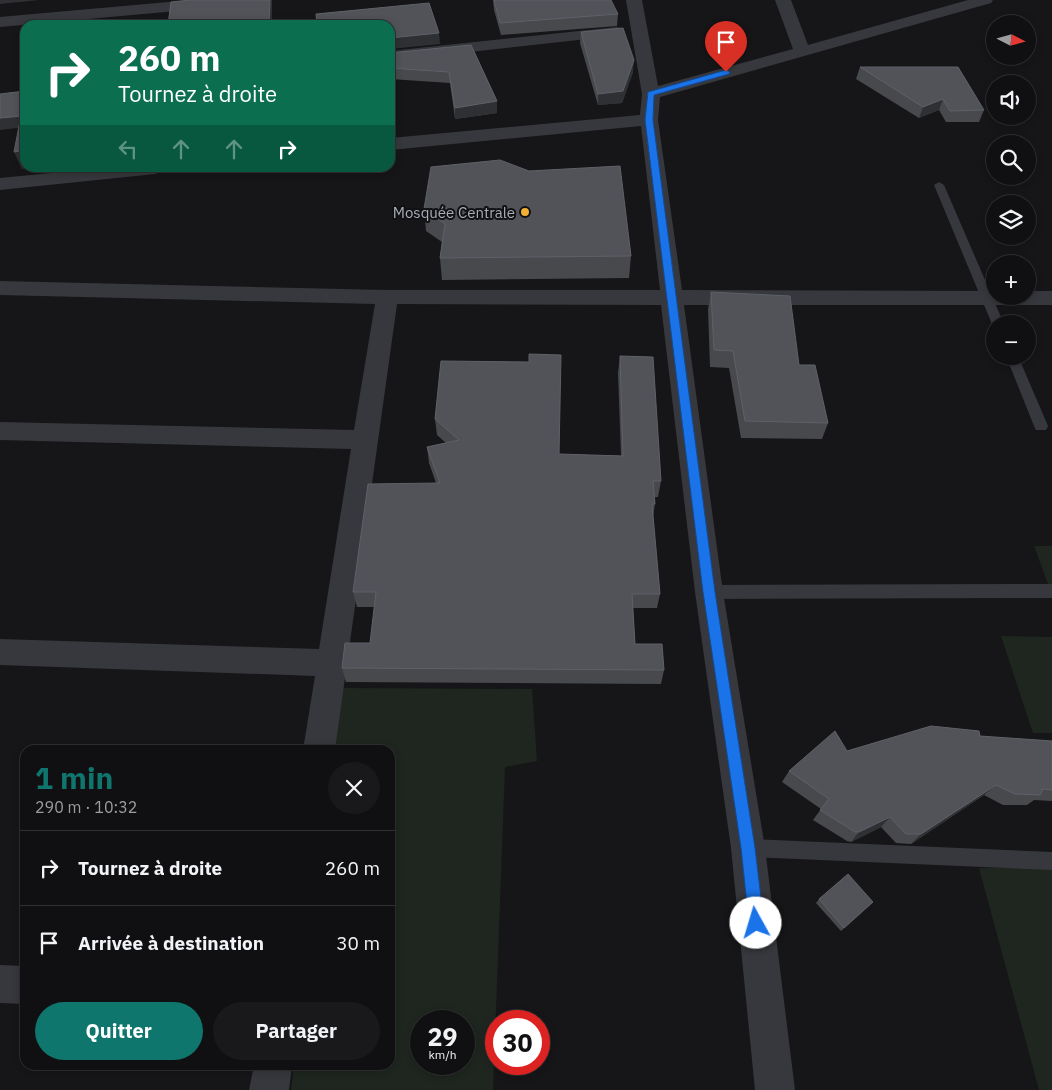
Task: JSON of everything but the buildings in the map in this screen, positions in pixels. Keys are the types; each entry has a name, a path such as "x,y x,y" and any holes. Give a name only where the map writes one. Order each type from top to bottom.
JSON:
{"street":[{"path":"22,20 243,0"},
{"path":"634,0 650,107 671,297 709,592 748,848 775,1090"},
{"path":"783,0 802,50"},
{"path":"395,143 650,107 802,50 985,0"},
{"path":"0,22 20,20"},
{"path":"395,55 639,30"},
{"path":"0,184 116,172"},
{"path":"0,288 387,297 986,298"},
{"path":"321,745 387,297"},
{"path":"1036,298 1052,298"},
{"path":"0,431 366,440"},
{"path":"0,652 332,663"},
{"path":"0,984 20,985"},
{"path":"269,1090 272,1070"}],"lane":[{"path":"939,185 986,296"},
{"path":"1016,365 1041,426"},
{"path":"709,592 1052,591"},
{"path":"748,848 1052,860"}],"shaded area":[{"path":"1034,546 1052,546 1052,595"},
{"path":"1001,636 1052,637 1052,733 1033,733"},
{"path":"343,688 532,689 537,761 505,767 496,1010 485,1010 485,1075 494,1075 493,1090 291,1090 293,1070 395,1070 395,745 336,745"},
{"path":"979,868 1052,868 1052,1090 1039,1090"}],"place":[{"name":"Mosquée Centrale","path":"525,212"}],"route":[{"path":"726,72 651,94 649,120 709,592 748,848 756,923"}]}
